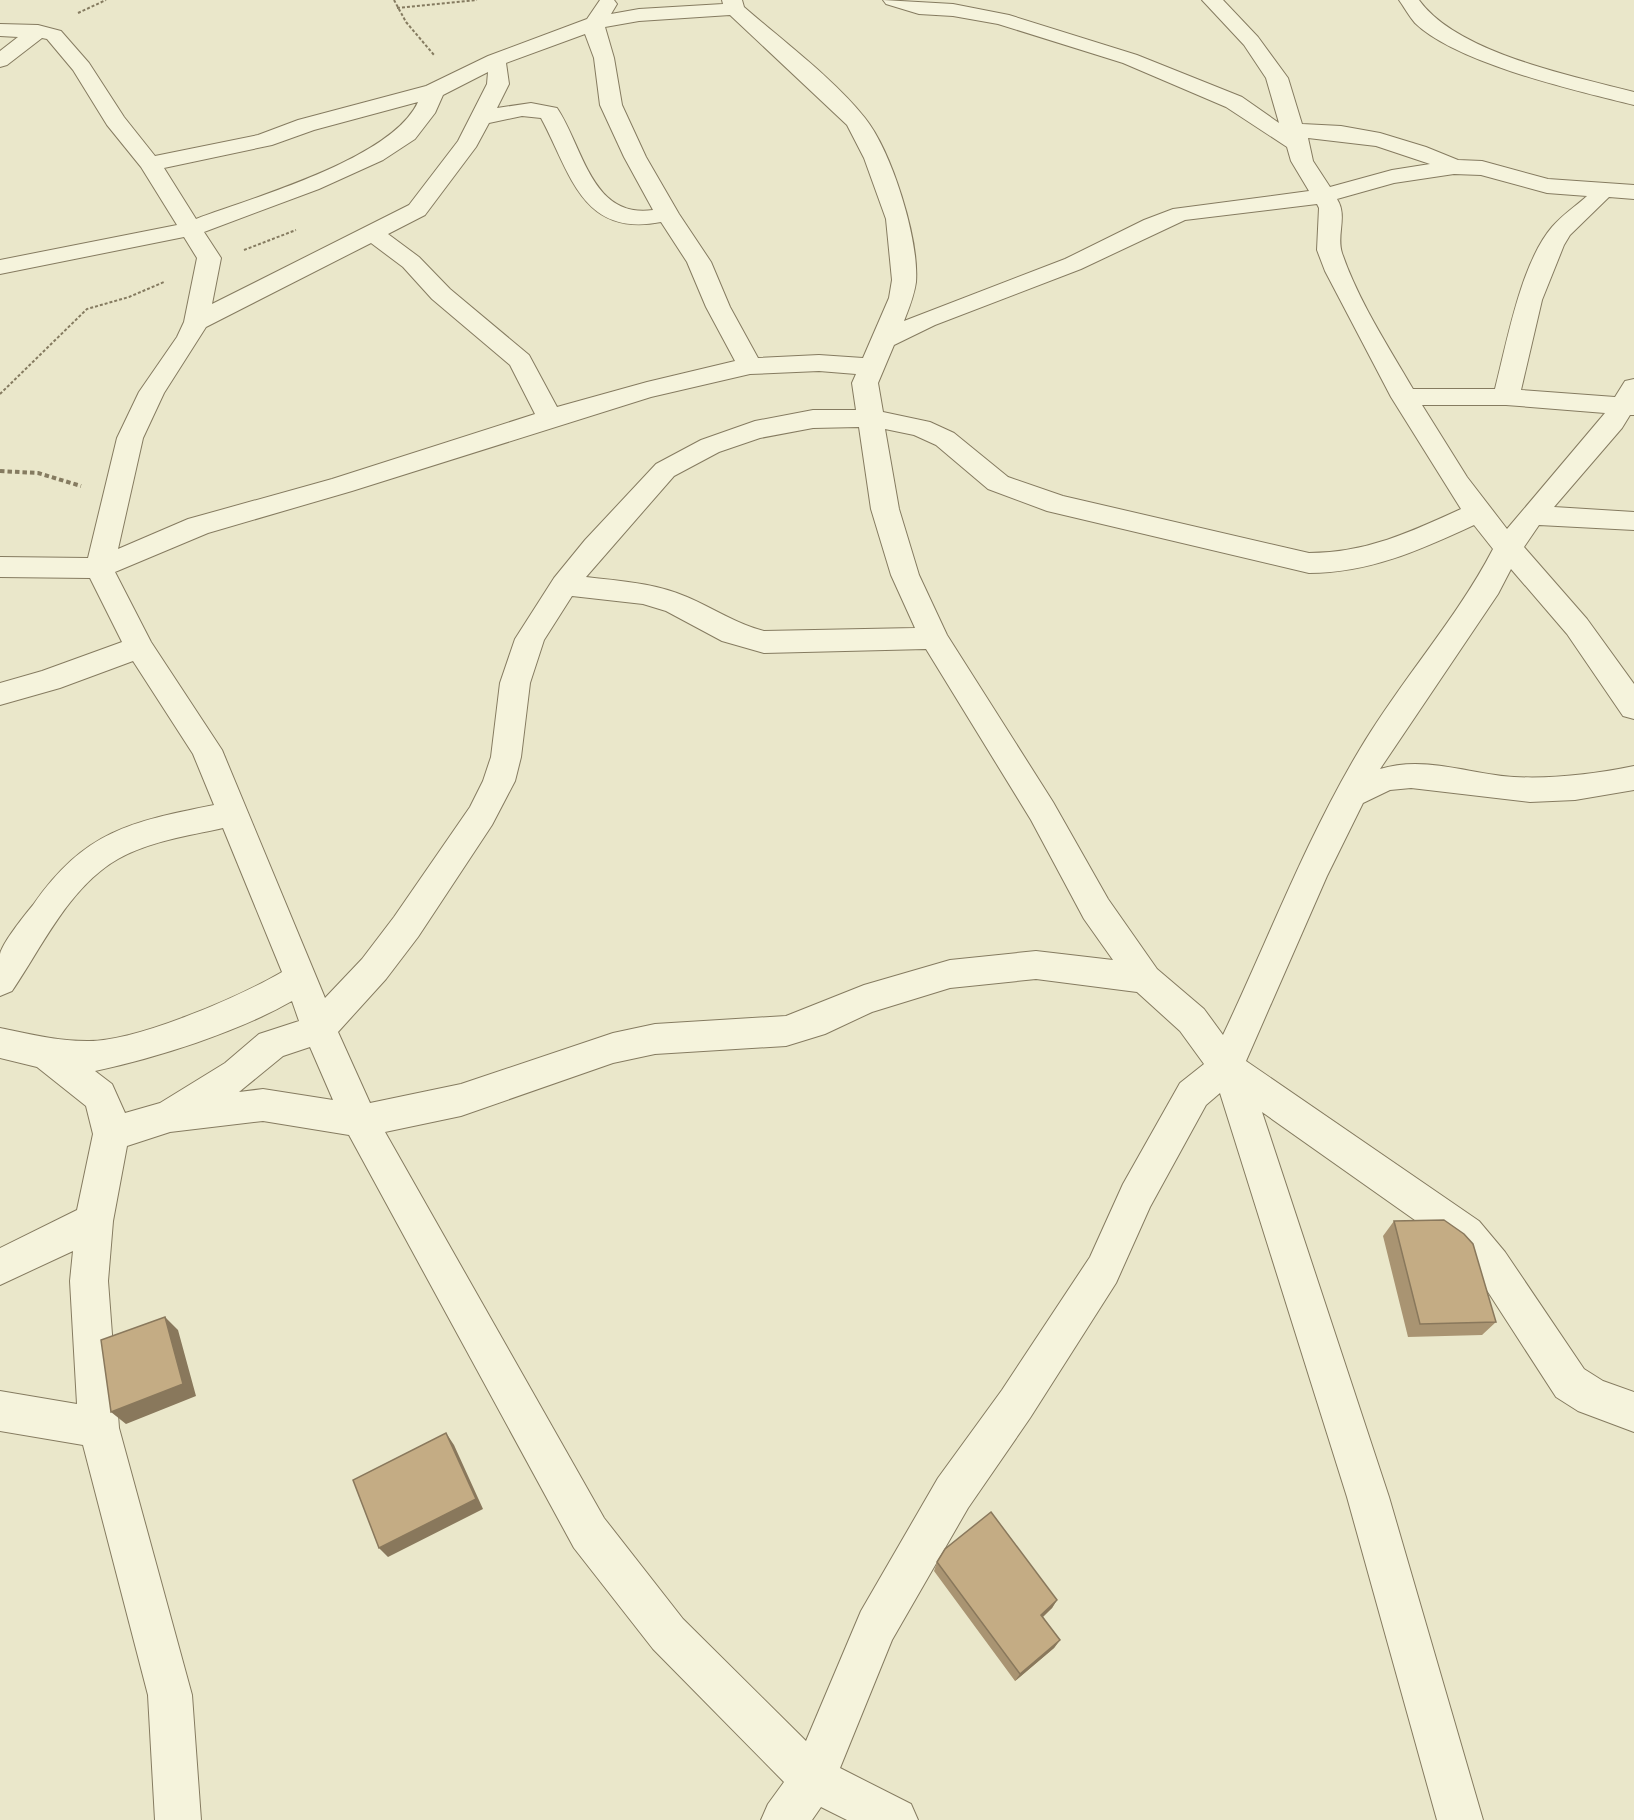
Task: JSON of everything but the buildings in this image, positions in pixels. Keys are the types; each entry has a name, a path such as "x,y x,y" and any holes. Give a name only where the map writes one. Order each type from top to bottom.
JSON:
{"street":[{"path":"609,0 595,23 611,105 635,157 667,214 699,262 718,307 750,366"},
{"path":"893,0 919,8 953,10 1002,19 1130,59 1234,102 1294,142"},
{"path":"1212,0 1251,41 1277,78 1284,96 1294,142 1310,178 1331,208 1329,250 1337,271 1404,397 1452,475 1478,512 1507,550 1568,614 1634,708"},
{"path":"1409,0 1423,20 1461,42 1537,72 1634,99"},
{"path":"150,164 264,140 306,125 434,91 495,60 595,23 639,15 734,4 857,122 875,158 897,219 903,271 901,298 865,383 885,509 905,575 934,638 1036,801 1096,909 1145,979 1192,1020 1226,1067 1238,1093 1368,1497 1460,1820"},
{"path":"0,30 38,31 54,35 82,67 115,120 150,164 209,258 196,322 189,338 152,392 130,438 116,495 113,519 99,568 139,647 207,750 301,978 319,1029 360,1121 445,1278 589,1533 669,1634 813,1779 895,1820"},
{"path":"0,61 38,31"},
{"path":"196,322 374,234 417,210 468,142 498,84 500,74 495,60"},
{"path":"0,267 191,229 311,184 375,155 407,134 424,113 434,91"},
{"path":"478,119 519,110 535,109 549,113 573,165 602,203 618,213 635,218 667,214"},
{"path":"1294,142 1301,131 1372,139 1417,149 1454,167"},
{"path":"0,567 99,568 198,526 342,485 550,418 647,390 750,366 819,363 877,353 926,320 1073,264 1152,225 1181,214 1324,196 1392,177 1454,167 1482,168 1547,186 1634,192"},
{"path":"1506,397 1530,300 1552,244 1561,231 1595,201 1602,191"},
{"path":"374,234 411,262 441,294 520,361 550,418"},
{"path":"1404,397 1631,400"},
{"path":"783,1820 813,1779 876,1626 953,1493 1016,1404 1103,1270 1136,1196 1193,1094 1226,1067 1311,876 1371,756 1488,587 1507,550 1532,515 1631,400"},
{"path":"170,1116 237,1074 271,1045 319,1029 374,969 406,927 481,816 499,781 506,757 520,661 530,639 564,585 665,470 710,446 755,430 813,419 872,418 921,428 945,439 998,483 1018,493 1309,563 1339,564 1367,558 1399,548 1478,512"},
{"path":"1532,515 1634,521"},
{"path":"564,585 644,594 676,604 732,633 764,642 934,638"},
{"path":"0,694 49,680 139,647"},
{"path":"1353,794 1379,781 1398,777 1435,778 1513,789 1560,789 1602,785 1634,778"},
{"path":"0,981 66,887 91,860 126,842 234,813"},
{"path":"111,1134 170,1116 263,1105 360,1121 461,1100 613,1048 655,1040 786,1031 813,1023 864,1000 950,974 1036,964 1145,979"},
{"path":"0,1043 47,1054 89,1057 141,1046 258,1003 301,978"},
{"path":"47,1054 99,1095 107,1112 111,1134 94,1221 89,1281 99,1428 170,1695 178,1820"},
{"path":"1226,1067 1466,1234 1492,1265 1570,1383 1592,1396 1634,1412"},
{"path":"0,1267 94,1221"},
{"path":"0,1411 99,1428"}],"path":[{"path":"394,0 397,8 438,59 464,76"},
{"path":"397,8 477,0"},
{"path":"0,394 51,346 76,317 87,309 129,297 207,265"},
{"path":"0,471 38,473 116,495"}]}
